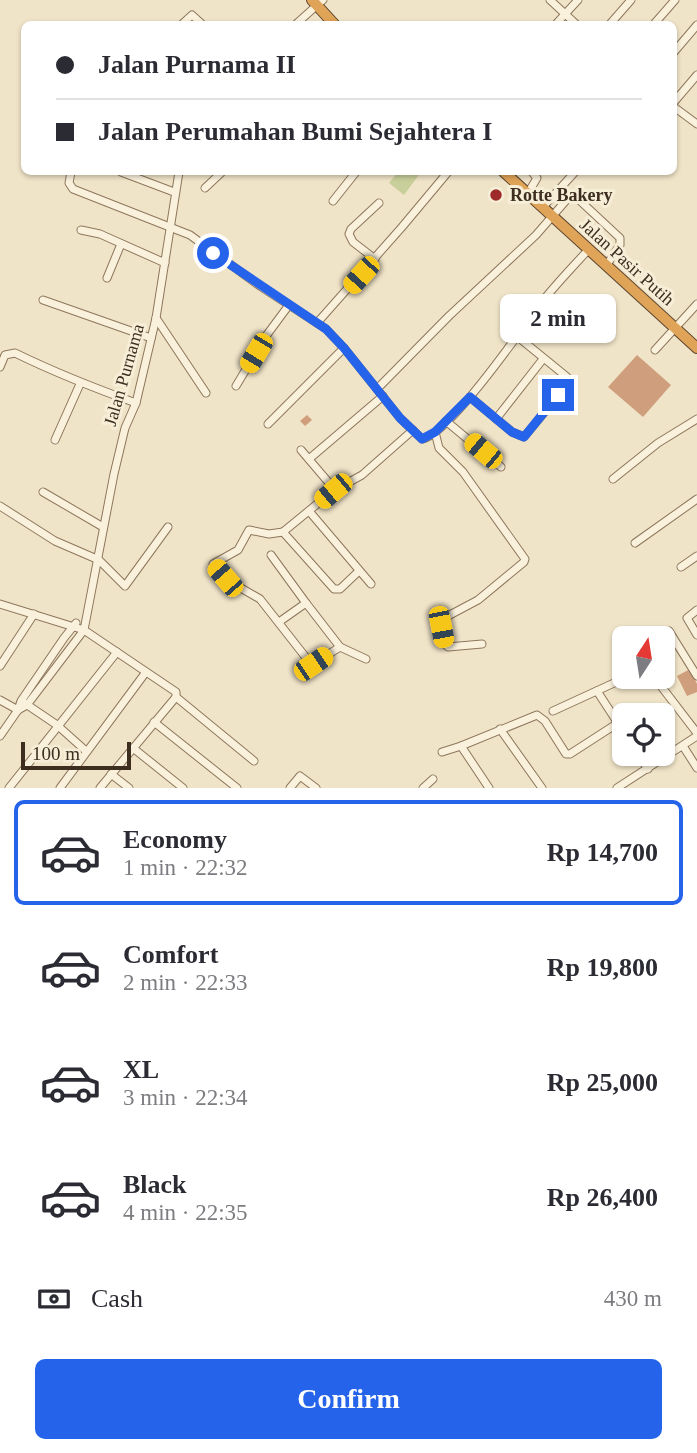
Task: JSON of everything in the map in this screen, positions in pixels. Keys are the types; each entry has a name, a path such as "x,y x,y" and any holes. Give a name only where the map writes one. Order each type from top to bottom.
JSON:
{"highway":[{"path":"318,2 332,21"},
{"name":"Jalan Pasir Putih","path":"507,175 697,348"}],"street":[{"path":"550,0 572,21"},
{"path":"559,21 578,0"},
{"path":"613,21 631,0"},
{"path":"657,21 675,0"},
{"path":"299,21 318,2"},
{"path":"185,21 192,15 199,21"},
{"path":"677,48 697,25"},
{"path":"677,100 697,75"},
{"path":"677,107 697,124"},
{"path":"69,175 69,183 73,189 190,235 317,323 344,348 422,439 435,432 470,397 536,310 588,250"},
{"path":"129,175 174,192"},
{"name":"Jalan Purnama","path":"84,630 125,428 136,403 156,318 178,175"},
{"path":"205,188 219,175"},
{"path":"333,201 354,175"},
{"path":"317,323 445,175"},
{"path":"528,193 537,178 535,175"},
{"path":"543,208 572,175"},
{"path":"377,389 449,316 509,262 566,199 576,197 620,238 620,246 606,266"},
{"path":"375,258 353,242 349,234 379,202"},
{"path":"81,230 100,234 165,262"},
{"path":"107,278 121,244"},
{"path":"43,300 151,338"},
{"path":"655,350 697,304"},
{"path":"236,386 266,336 289,305"},
{"path":"156,318 206,393"},
{"path":"470,397 519,437 524,437 568,384 567,377 518,337"},
{"path":"268,424 344,348"},
{"path":"0,367 5,355 15,353 80,384 136,403"},
{"path":"496,419 543,359"},
{"path":"55,440 80,384"},
{"path":"309,459 383,396"},
{"path":"613,478 658,443 697,419"},
{"path":"446,421 501,467"},
{"path":"340,647 311,664 260,598 227,580 213,564 238,550 248,530 269,534 282,532 335,490 362,475 413,430"},
{"path":"435,432 439,448 463,472 525,559 478,600 446,617 442,622 444,643 448,647 482,644"},
{"path":"301,450 335,490"},
{"path":"43,492 103,527"},
{"path":"635,543 697,499"},
{"path":"0,506 55,541 97,559 125,586 168,527"},
{"path":"309,511 372,584"},
{"path":"282,532 334,589 340,589 359,570"},
{"path":"271,555 340,647 366,659"},
{"path":"681,567 697,556"},
{"path":"279,622 306,603"},
{"path":"0,604 75,625 84,630 175,690 176,697 254,761"},
{"path":"697,610 687,618 697,635"},
{"path":"0,666 34,614"},
{"path":"24,703 75,625 85,616"},
{"path":"0,736 84,630"},
{"path":"676,642 697,676"},
{"path":"9,788 117,652"},
{"path":"60,788 146,672"},
{"path":"553,710 612,684"},
{"path":"617,788 697,735 664,690"},
{"path":"597,691 612,714"},
{"path":"100,788 176,697"},
{"path":"0,700 18,710"},
{"path":"24,703 86,751"},
{"path":"442,752 534,715 539,715 566,754 580,750 612,727"},
{"path":"155,722 237,788"},
{"path":"500,729 542,788"},
{"path":"461,746 489,788"},
{"path":"683,746 697,768"},
{"path":"133,748 183,788"},
{"path":"111,774 130,788"},
{"path":"290,788 300,776 316,788"},
{"path":"423,788 433,779"}],"green space":[{"path":"396,175 419,175 404,195 389,183"}],"building":[{"path":"637,355 671,385 643,417 608,387"},
{"path":"307,415 312,420 305,426 300,421"},
{"path":"690,669 697,684 697,692 687,696 677,676"}],"place":[{"name":"Rotte Bakery","path":"496,195"}],"route":[{"path":"213,253 326,329 419,438 427,438 435,432 470,397 512,432 524,437 558,395"}]}
